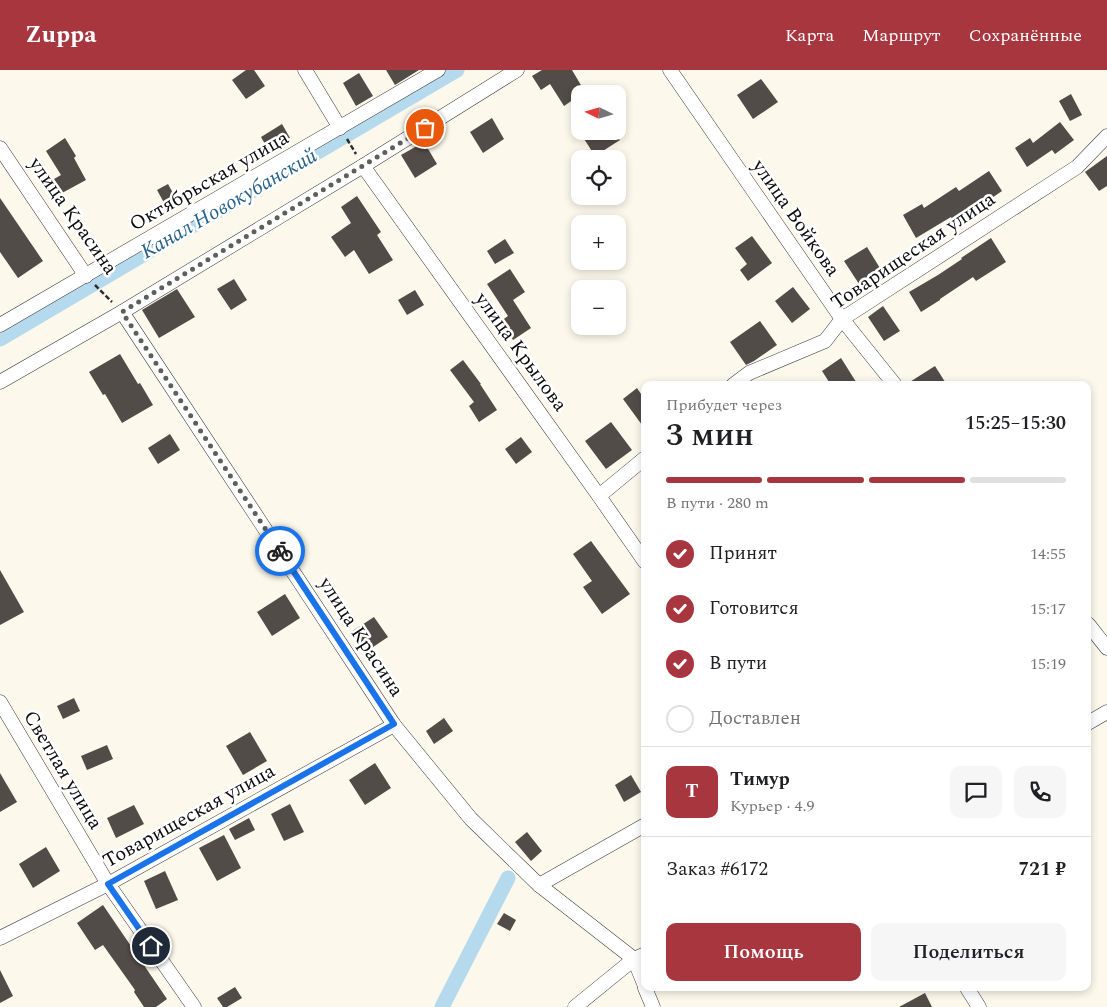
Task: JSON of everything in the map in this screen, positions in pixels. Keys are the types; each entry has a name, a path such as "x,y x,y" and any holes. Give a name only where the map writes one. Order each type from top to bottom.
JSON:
{"street":[{"path":"305,70 340,128"},
{"name":"Октябрьская улица","path":"0,325 438,70"},
{"path":"0,382 122,312 517,70"},
{"name":"улица Войкова","path":"670,70 842,319 891,381"},
{"name":"Товарищеская улица","path":"738,381 748,372 825,341 842,319 1077,167 1107,136"},
{"name":"улица Красина","path":"0,148 86,276"},
{"name":"улица Крылова","path":"363,166 641,556"},
{"name":"улица Красина","path":"122,312 394,724 471,819 539,885 640,957"},
{"path":"599,496 641,461"},
{"path":"1091,628 1107,648"},
{"name":"Светлая улица","path":"0,702 108,884 194,1007"},
{"path":"1091,721 1107,712"},
{"name":"Товарищеская улица","path":"0,938 108,884 394,724"},
{"path":"539,885 641,827"},
{"path":"575,1007 640,957"},
{"name":"улица Красина","path":"647,991 653,1007"},
{"path":"969,991 979,1007"}],"path":[{"path":"340,128 363,166"},
{"name":"улица Красина","path":"86,276 122,312"}],"building":[{"path":"246,70 254,70 265,86 246,99 232,80"},
{"path":"386,70 419,70 395,85"},
{"path":"542,70 572,70 581,85 571,85 571,101 564,106 550,84 541,90 532,76"},
{"path":"359,73 373,96 356,106 343,83"},
{"path":"761,79 778,102 753,119 737,95"},
{"path":"1071,94 1082,115 1070,121 1059,101"},
{"path":"492,118 504,139 483,153 470,132"},
{"path":"1060,122 1074,140 1055,154 1052,150 1027,167 1015,148 1030,138 1033,143"},
{"path":"282,124 290,138 269,151 261,137"},
{"path":"65,138 76,156 74,158 86,180 62,193 54,179 61,175 46,151"},
{"path":"585,140 620,140 604,150 591,150"},
{"path":"424,142 437,164 415,178 401,155"},
{"path":"1107,156 1107,186 1099,191 1085,172"},
{"path":"989,171 1002,191 986,202 984,199 916,238 903,215 922,204 924,208 956,187 959,191"},
{"path":"168,184 179,204 168,210 157,190"},
{"path":"357,196 381,232 377,235 393,260 369,274 354,250 345,257 331,237 351,223 341,207"},
{"path":"0,198 43,261 18,278 0,252"},
{"path":"752,236 772,263 748,281 740,270 747,264 735,248"},
{"path":"991,238 1006,262 976,281 973,277 921,312 909,292 938,275"},
{"path":"505,239 514,253 495,264 487,251"},
{"path":"867,247 883,273 861,287 844,261"},
{"path":"510,269 525,292 513,300 531,328 513,340 501,321 508,316 487,284"},
{"path":"234,279 247,300 231,310 217,289"},
{"path":"793,287 810,309 792,323 775,301"},
{"path":"177,289 195,317 159,338 142,310"},
{"path":"415,290 424,305 407,315 398,300"},
{"path":"883,306 900,331 884,341 868,317"},
{"path":"760,321 777,345 746,365 730,342"},
{"path":"120,354 153,405 122,423 89,372"},
{"path":"841,358 855,381 828,381 822,371"},
{"path":"463,360 497,410 479,422 469,406 474,402 450,370"},
{"path":"935,366 944,381 911,381"},
{"path":"637,388 641,394 641,424 623,399"},
{"path":"611,422 632,450 606,469 585,441"},
{"path":"170,434 180,450 158,464 148,448"},
{"path":"521,437 532,452 516,464 505,449"},
{"path":"591,541 630,594 602,614 583,587 592,581 573,554"},
{"path":"0,570 24,612 0,625"},
{"path":"285,594 300,618 272,636 257,612"},
{"path":"374,617 388,637 364,653 351,632"},
{"path":"74,698 80,711 63,719 57,706"},
{"path":"444,718 453,731 434,744 426,731"},
{"path":"250,732 267,761 243,775 226,746"},
{"path":"107,745 113,759 87,770 81,756"},
{"path":"375,763 391,788 365,805 349,780"},
{"path":"0,773 17,802 0,812"},
{"path":"631,775 641,792 624,802 615,785"},
{"path":"290,804 304,832 284,841 271,814"},
{"path":"134,805 144,824 116,838 107,818"},
{"path":"249,818 255,830 235,840 229,829"},
{"path":"527,832 542,851 531,861 515,842"},
{"path":"224,835 241,868 217,881 199,848"},
{"path":"46,847 60,871 33,888 19,864"},
{"path":"165,871 178,900 156,909 144,881"},
{"path":"103,905 167,999 156,1007 144,1007 134,992 135,990 103,945 95,950 77,923"},
{"path":"504,913 516,920 510,931 497,924"},
{"path":"0,970 13,996 0,1003"},
{"path":"235,987 242,998 227,1007 223,1007 217,998"},
{"path":"925,993 932,1007 899,1007"}],"waterway":[{"name":"Канал Новокубанский","path":"0,339 457,70"},
{"path":"442,1007 508,878"}],"way so far":[{"path":"280,551 122,312 425,128"}],"route":[{"path":"151,946 108,884 394,724 280,551"}]}
